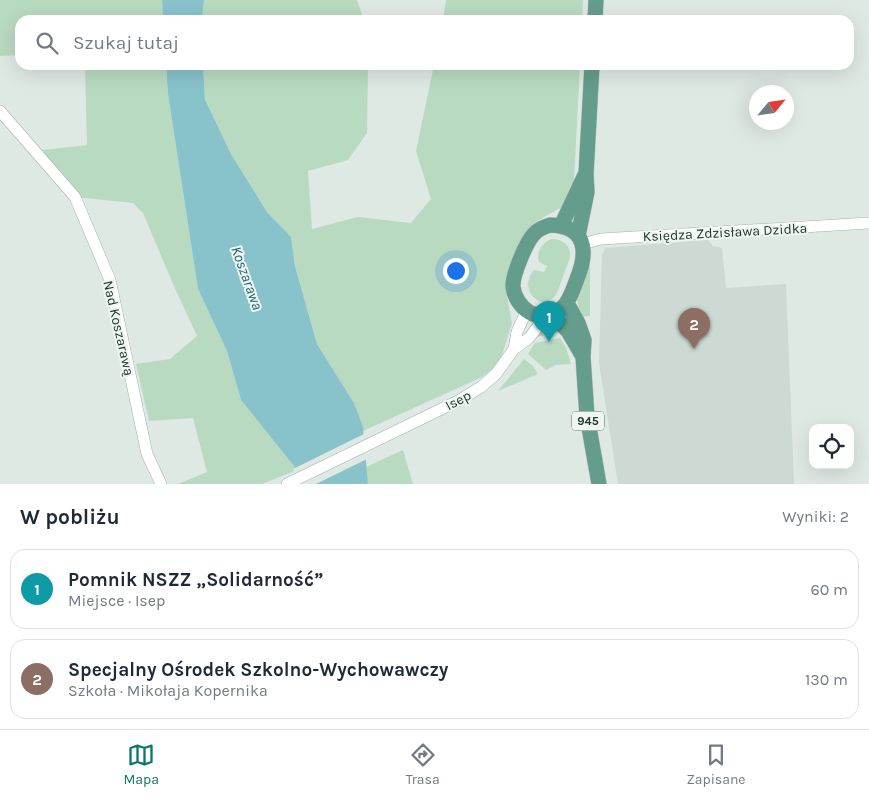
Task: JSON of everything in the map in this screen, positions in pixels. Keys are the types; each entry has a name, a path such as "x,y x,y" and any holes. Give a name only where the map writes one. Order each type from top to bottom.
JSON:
{"main road":[{"path":"595,15 596,0"},
{"path":"580,240 587,192 586,174 592,70"},
{"path":"561,226 586,174"},
{"path":"546,226 561,226 570,229 580,240 584,250 584,261 567,303 561,309 549,315 534,314 527,310 517,299 513,287 515,275 528,242 536,232 546,226"},
{"name":"945","path":"567,303 575,316 584,340 582,357 587,416 599,484"},
{"name":"945","path":"549,315 571,335 582,357"}],"street":[{"name":"Nad Koszarawą","path":"0,111 75,197 110,280 147,454 161,484"},
{"name":"Księdza Zdzisława Dzidka","path":"580,240 869,223"},
{"name":"Isep","path":"514,350 517,332 527,310"},
{"name":"Isep","path":"287,484 476,390 496,374 514,350 529,338 549,315"}],"shaded area":[{"path":"708,240 713,246 722,248 726,288 786,284 794,484 618,484 599,363 602,255 605,248"}],"green space":[{"path":"0,0 162,0 163,15 15,15 15,55 0,56"},
{"path":"204,0 357,0 362,15 202,15"},
{"path":"446,0 583,0 582,15 444,15"},
{"path":"85,70 166,70 168,94 198,289 227,351 241,400 297,470 262,484 178,484 207,472 193,418 149,421 136,364 170,359 197,336 143,213 133,203 75,197 35,151 87,145"},
{"path":"203,70 368,70 367,133 348,160 308,171 312,229 358,217 411,223 431,199 416,151 433,70 580,70 574,180 571,198 562,207 530,227 509,274 506,291 512,323 501,358 492,369 482,377 363,431 354,403 317,344 295,266 291,237 267,212 231,154 205,98"},
{"path":"552,239 566,244 570,257 555,296 549,301 543,302 538,300 529,291 529,277 534,270 544,272 547,266 539,262 538,255 543,245"},
{"path":"590,260 590,316 580,317 577,299"},
{"path":"548,326 554,327 560,332 536,337 542,329"},
{"path":"560,338 566,348 571,364 556,365 546,370 528,354 535,343"},
{"path":"524,359 533,366 538,374 498,391"},
{"path":"403,450 413,484 368,484 366,467"}],"water":[{"path":"162,0 204,0 202,15 163,15"},
{"name":"Koszarawa","path":"166,70 203,70 205,99 231,154 267,212 291,237 295,266 317,344 354,403 363,427 368,484 305,484 297,470 241,400 227,351 198,289 168,94"}],"pier":[{"path":"366,433 367,459 316,484 302,484 293,469"}],"place":[{"name":"Pomnik NSZZ „Solidarność”","path":"549,342"},
{"name":"Specjalny Ośrodek Szkolno-Wychowawczy","path":"694,349"}]}
